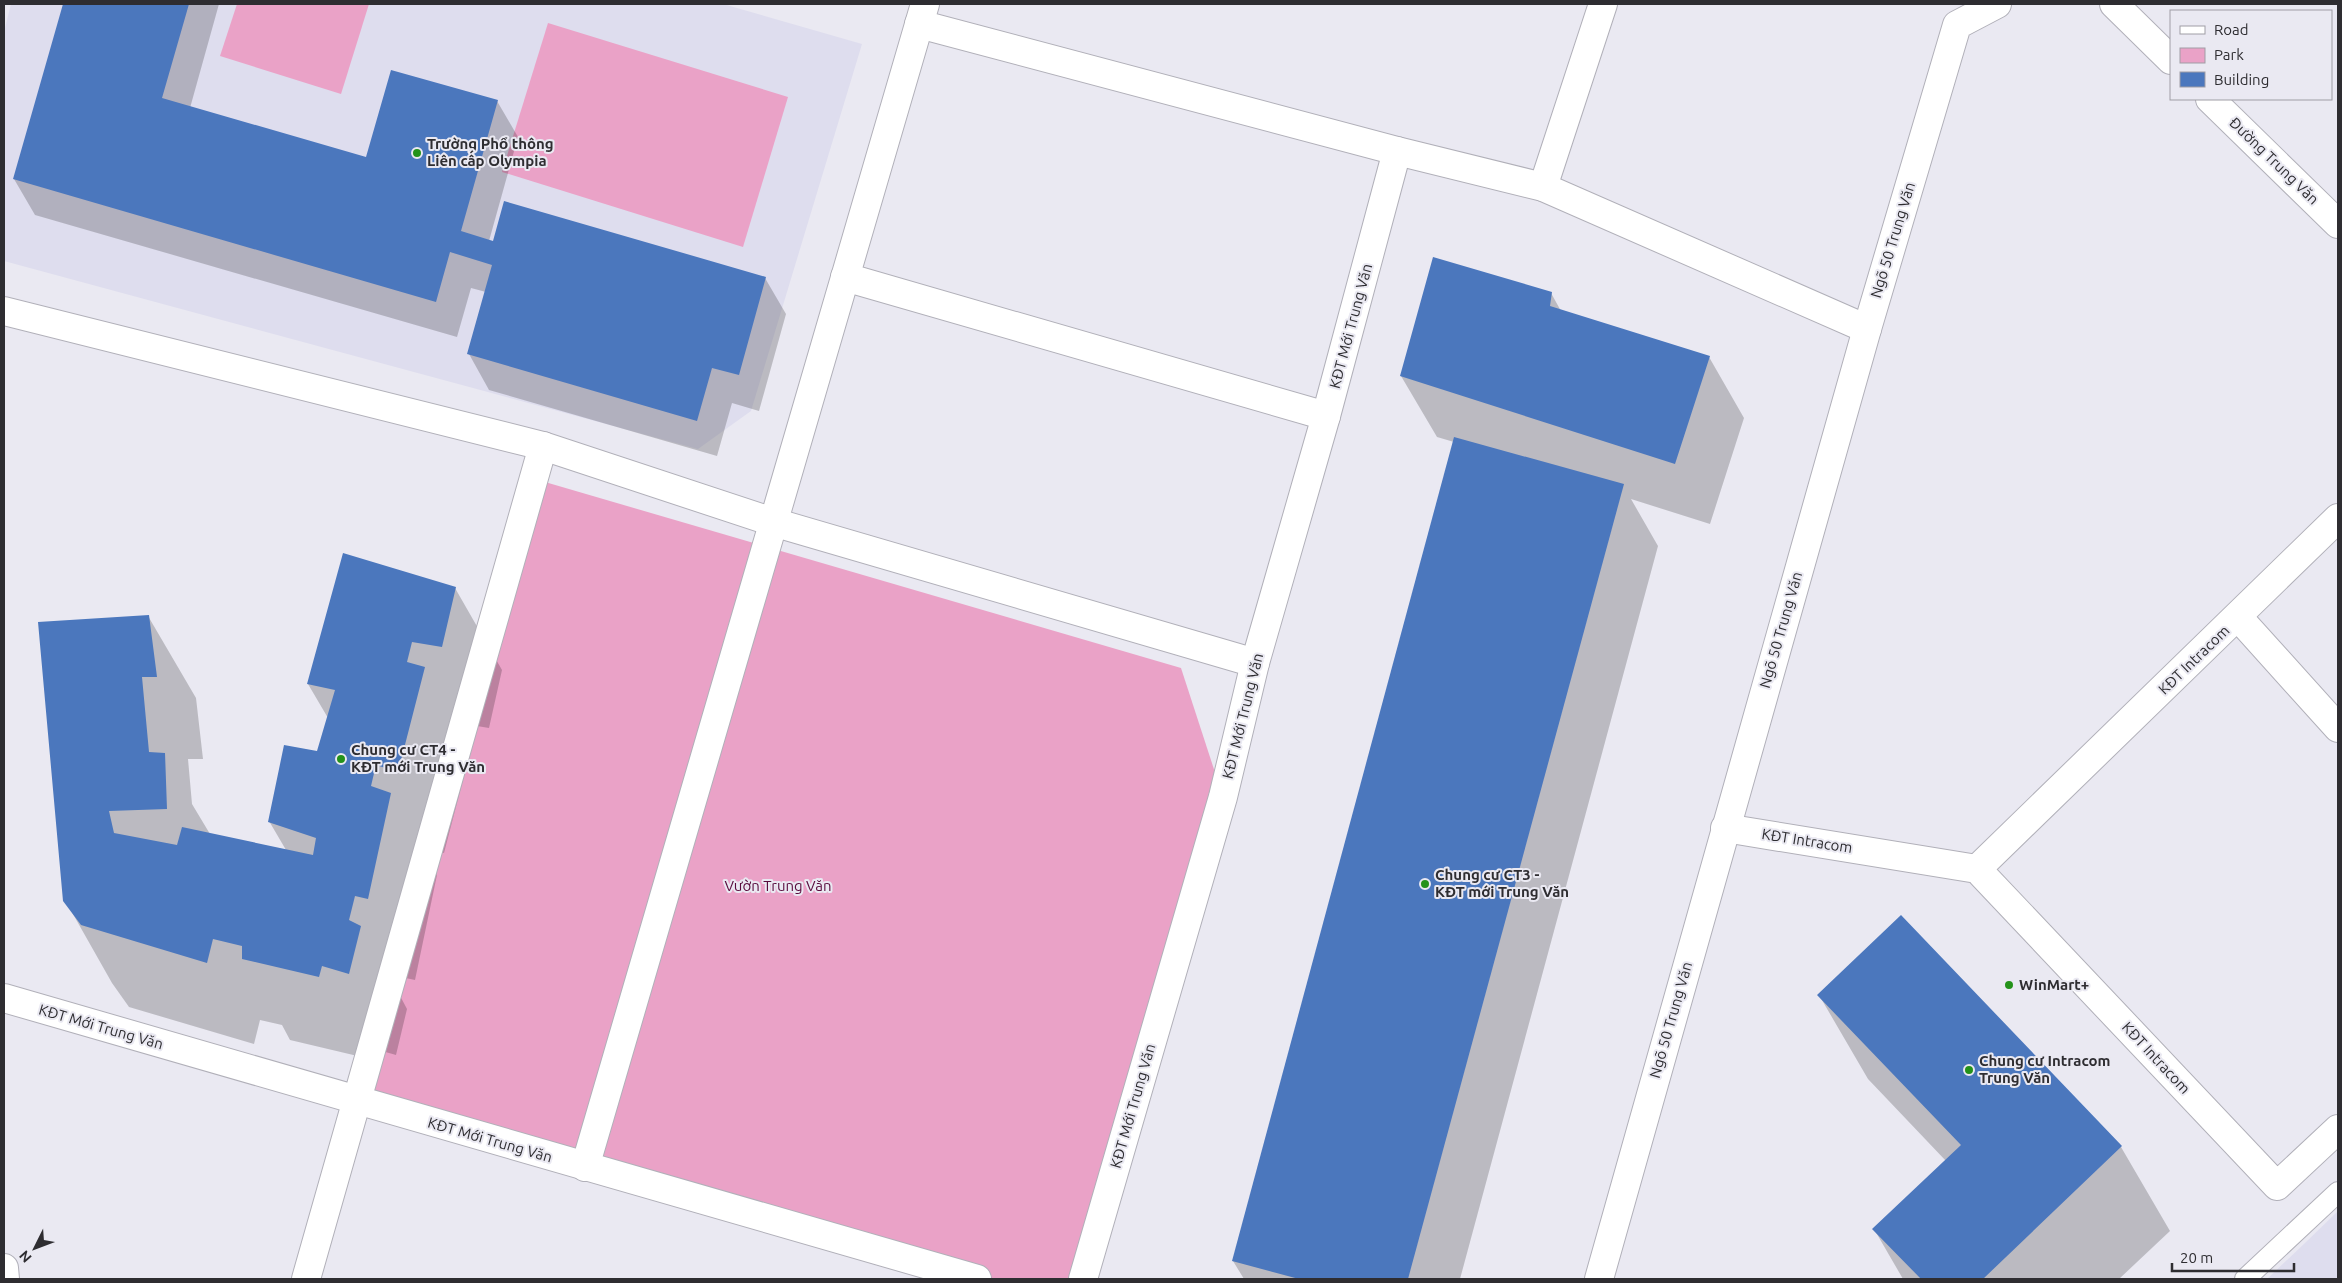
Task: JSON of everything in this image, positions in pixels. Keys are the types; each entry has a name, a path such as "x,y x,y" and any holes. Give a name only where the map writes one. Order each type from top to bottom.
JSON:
{"street":[{"path":"1543,187 1603,4"},
{"name":"Ngõ 50 Trung Văn","path":"1599,1279 1867,329 1957,24 1997,4"},
{"path":"2114,4 2170,59"},
{"path":"585,1167 922,14 1397,151 1543,187 1867,329"},
{"name":"Đường Trung Văn","path":"2211,100 2338,224"},
{"name":"KĐT Mới Trung Văn","path":"1083,1279 1223,798 1255,663 1326,416 1397,151"},
{"path":"845,277 1326,416"},
{"path":"4,311 543,446 773,522 1255,663"},
{"path":"306,1279 358,1102 543,446"},
{"name":"KĐT Intracom","path":"1977,869 2338,518"},
{"name":"KĐT Intracom","path":"2238,617 2338,728"},
{"name":"KĐT Intracom","path":"1725,828 1977,869 2277,1186 2338,1129"},
{"name":"KĐT Mới Trung Văn","path":"4,998 358,1102 977,1279"},
{"path":"4,1268 5,1279"}],"lane":[{"path":"2245,1279 2338,1192"}],"shaded area":[{"name":"Trường Phổ thông Liên cấp Olympia","path":"11,4 723,4 862,44 751,411 698,449 4,261 4,32"},
{"path":"2338,1211 2338,1279 2267,1279 2305,1243"}],"green space":[{"path":"237,4 369,4 341,94 220,56"},
{"path":"548,23 788,97 743,247 502,172"},
{"name":"Vườn Trung Văn","path":"545,482 1181,668 1223,797 1083,1279 977,1279 358,1102"}],"building":[{"path":"63,4 189,4 162,98 366,157 391,70 498,100 461,231 493,241 504,201 766,277 739,375 712,368 697,421 467,354 492,265 450,252 436,302 13,179"},
{"path":"1433,257 1552,292 1550,306 1710,356 1675,464 1400,376"},
{"name":"Chung cư CT3 - KĐT mới Trung Văn","path":"1454,437 1624,484 1408,1279 1299,1279 1232,1261"},
{"name":"Chung cư CT4 - KĐT mới Trung Văn","path":"343,553 456,587 442,647 412,642 407,662 425,667 398,772 376,765 371,786 391,793 368,899 355,896 349,920 361,926 349,974 322,966 319,977 242,959 242,946 213,939 207,963 81,925 63,901 38,622 149,615 157,677 142,677 149,752 165,753 167,809 109,811 114,833 177,845 182,827 313,855 316,838 268,822 284,745 317,751 335,690 307,684"},
{"name":"Chung cư Intracom Trung Văn","path":"1901,915 2122,1146 1983,1279 1921,1279 1872,1229 1961,1145 1817,995"}],"place":[{"name":"Trường Phổ thông Liên cấp Olympia","path":"417,153"},
{"name":"Chung cư CT4 - KĐT mới Trung Văn","path":"341,759"},
{"name":"Chung cư CT3 - KĐT mới Trung Văn","path":"1425,884"},
{"name":"WinMart+","path":"2009,985"},
{"name":"Chung cư Intracom Trung Văn","path":"1969,1070"}]}
